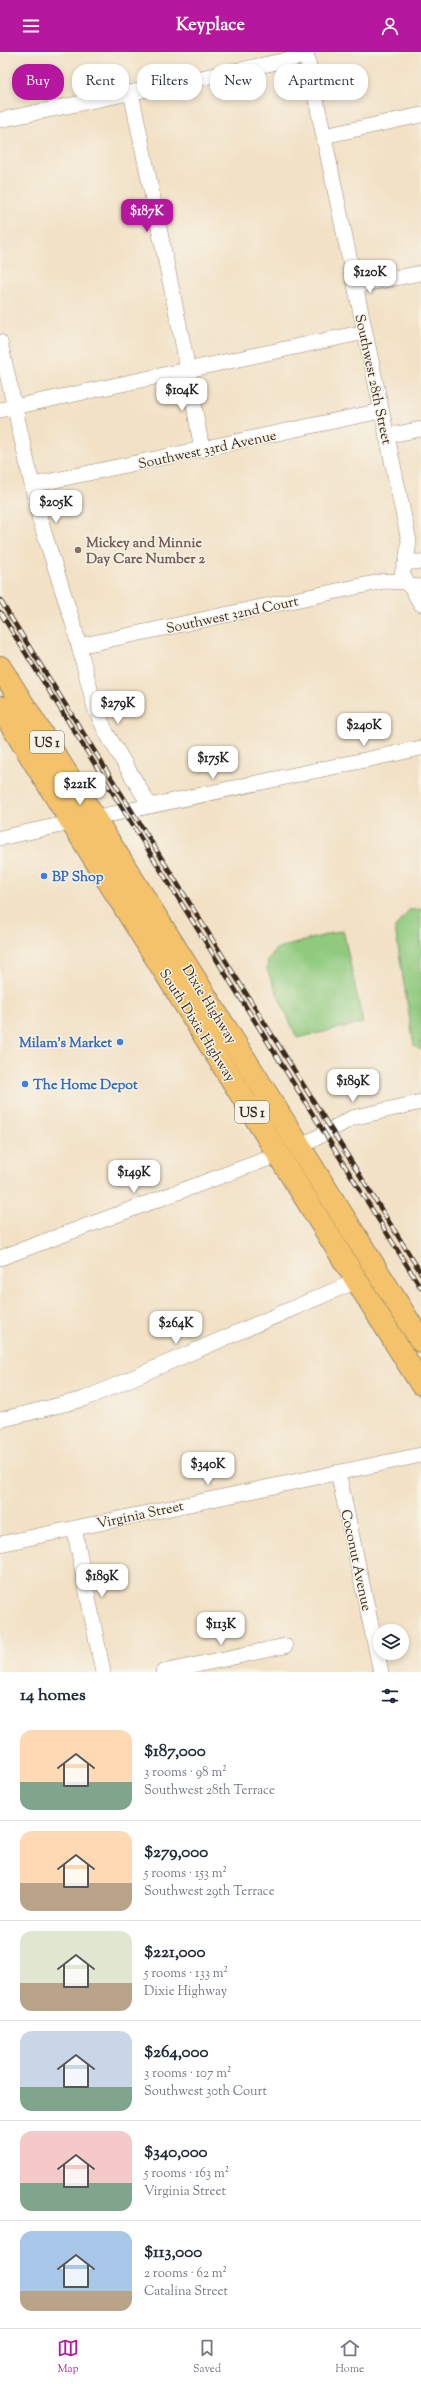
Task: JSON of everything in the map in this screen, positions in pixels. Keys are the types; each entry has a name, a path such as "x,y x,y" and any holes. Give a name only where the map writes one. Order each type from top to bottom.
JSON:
{"highway":[{"name":"Dixie Highway","path":"0,667 421,1341"},
{"name":"South Dixie Highway","path":"0,707 421,1384"}],"street":[{"path":"0,120 306,54"},
{"name":"Southwest 28th Street","path":"306,54 409,541 412,573"},
{"path":"130,92 188,369 202,450"},
{"path":"324,136 421,116"},
{"path":"355,286 421,273"},
{"path":"6,408 365,332"},
{"path":"0,342 6,408 32,485 99,720 150,806"},
{"name":"Southwest 33rd Avenue","path":"32,485 381,411"},
{"path":"386,436 421,429"},
{"path":"412,573 421,604"},
{"name":"Southwest 32nd Court","path":"79,646 384,581 412,573"},
{"path":"0,838 421,748"},
{"path":"300,1147 352,1118 421,1102"},
{"path":"0,1258 278,1155"},
{"path":"0,1420 84,1399 356,1281"},
{"name":"Virginia Street","path":"0,1544 421,1455"},
{"name":"Coconut Avenue","path":"338,1472 380,1672"},
{"path":"74,1528 103,1672"},
{"path":"163,1672 285,1646"}],"green space":[{"path":"421,909 421,1050 414,1046 395,928 409,910"},
{"path":"343,930 363,1023 297,1038 267,970 268,960 276,949"}],"railway":[{"path":"0,600 421,1273"},
{"path":"0,612 421,1288"}],"place":[{"name":"Mickey and Minnie Day Care Number 2","path":"78,550"},
{"name":"BP Shop","path":"44,876"},
{"name":"Milam's Market","path":"120,1042"},
{"name":"The Home Depot","path":"25,1084"}]}
